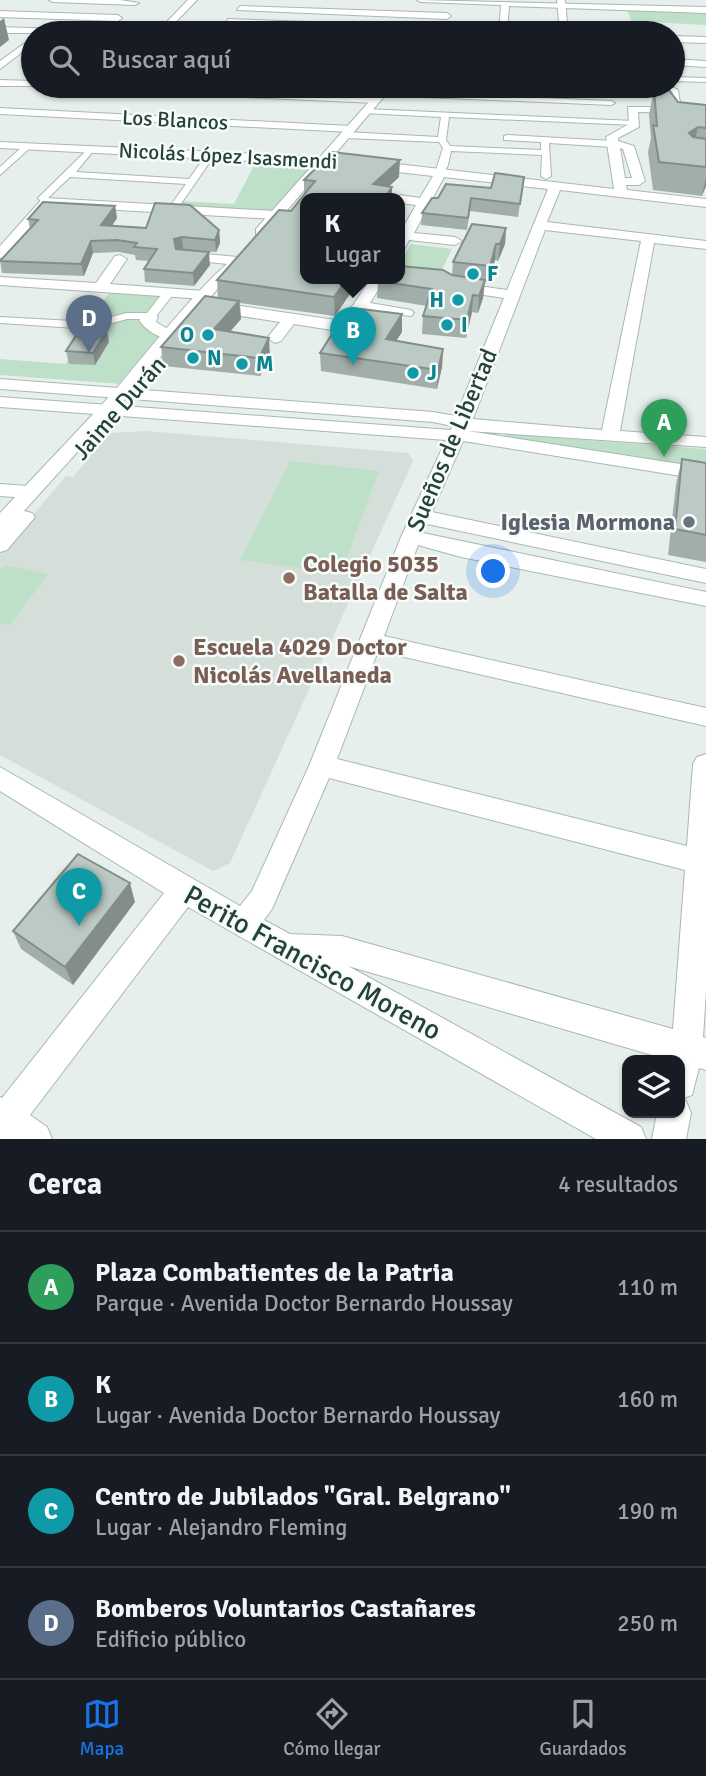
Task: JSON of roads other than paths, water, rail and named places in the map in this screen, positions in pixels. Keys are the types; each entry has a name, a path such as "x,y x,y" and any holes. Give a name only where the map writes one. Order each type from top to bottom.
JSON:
{"street":[{"path":"53,0 137,1"},
{"path":"172,21 193,0"},
{"path":"421,0 561,2 706,10"},
{"path":"115,21 137,1"},
{"path":"448,21 453,1"},
{"path":"561,2 563,19 576,19"},
{"path":"504,21 505,3"},
{"path":"230,21 244,4 449,16"},
{"path":"0,14 118,18"},
{"path":"0,30 21,31"},
{"path":"0,35 21,37"},
{"path":"685,39 706,40"},
{"path":"0,49 21,50"},
{"path":"0,66 21,50"},
{"path":"10,57 21,57"},
{"path":"685,57 706,58"},
{"path":"685,63 706,64"},
{"path":"685,83 706,80"},
{"path":"0,83 21,84"},
{"path":"133,122 154,98"},
{"name":"Jaime Durán","path":"0,525 118,402 170,335 228,280 242,256 275,215 377,98"},
{"path":"488,98 611,103"},
{"path":"675,98 677,109"},
{"path":"506,151 510,99"},
{"path":"507,138 545,139 612,144 628,146 639,181 621,187 612,144 613,135 633,127 631,111 635,108 677,109 704,113"},
{"name":"Los Blancos","path":"0,111 133,122 348,132"},
{"path":"366,111 634,123"},
{"path":"405,238 425,202 439,187 440,173 444,165 445,115"},
{"path":"348,132 506,151 546,153"},
{"path":"545,139 550,181"},
{"name":"Nicolás López Isasmendi","path":"0,145 90,150 112,146 210,156 323,161 621,187 706,203"},
{"path":"0,173 27,147"},
{"path":"46,202 43,198 65,174 76,168 90,150"},
{"path":"173,209 210,156"},
{"path":"65,174 192,182"},
{"name":"Sueños de Libertad","path":"244,923 262,900 322,766 416,527 460,430 538,225 550,181"},
{"path":"405,200 425,202"},
{"path":"46,202 85,204 81,212 128,216 138,215 149,208 275,215"},
{"path":"0,254 46,202"},
{"path":"0,225 24,226"},
{"path":"538,225 706,245"},
{"path":"610,435 648,238"},
{"path":"405,240 456,241"},
{"path":"183,256 242,256"},
{"path":"101,288 120,259"},
{"path":"0,281 169,292 290,319 347,325 375,284"},
{"path":"451,286 511,295"},
{"path":"169,292 147,320 149,325 170,335"},
{"name":"Jaime Durán","path":"0,545 203,301"},
{"path":"362,306 406,313"},
{"path":"0,320 91,326 127,316 150,317"},
{"path":"275,338 290,319"},
{"path":"0,384 118,402 460,430 490,428 706,442"},
{"path":"0,402 118,402"},
{"path":"460,430 478,437 706,474"},
{"path":"0,490 29,492"},
{"path":"416,527 621,558 706,576"},
{"path":"416,527 461,550 706,599"},
{"path":"621,558 632,584"},
{"path":"372,641 706,717"},
{"path":"685,1073 696,1051 706,764"},
{"path":"322,766 703,862"},
{"name":"Perito Francisco Moreno","path":"0,778 184,890 629,1139"},
{"path":"35,1139 2,1120 184,890"},
{"path":"285,946 342,950 696,1051"},
{"path":"669,1139 673,1118"}],"place":[{"name":"F","path":"473,274"},
{"name":"H","path":"458,300"},
{"name":"I","path":"447,325"},
{"name":"O","path":"208,335"},
{"name":"Bomberos Voluntarios Castañares","path":"89,353"},
{"name":"N","path":"193,358"},
{"name":"M","path":"242,364"},
{"name":"K","path":"353,365"},
{"name":"J","path":"413,373"},
{"name":"Plaza Combatientes de la Patria","path":"664,457"},
{"name":"Iglesia Mormona","path":"689,522"},
{"name":"Colegio 5035 Batalla de Salta","path":"289,578"},
{"name":"Escuela 4029 Doctor Nicolás Avellaneda","path":"179,661"},
{"name":"Centro de Jubilados \"Gral. Belgrano\"","path":"79,926"}]}
